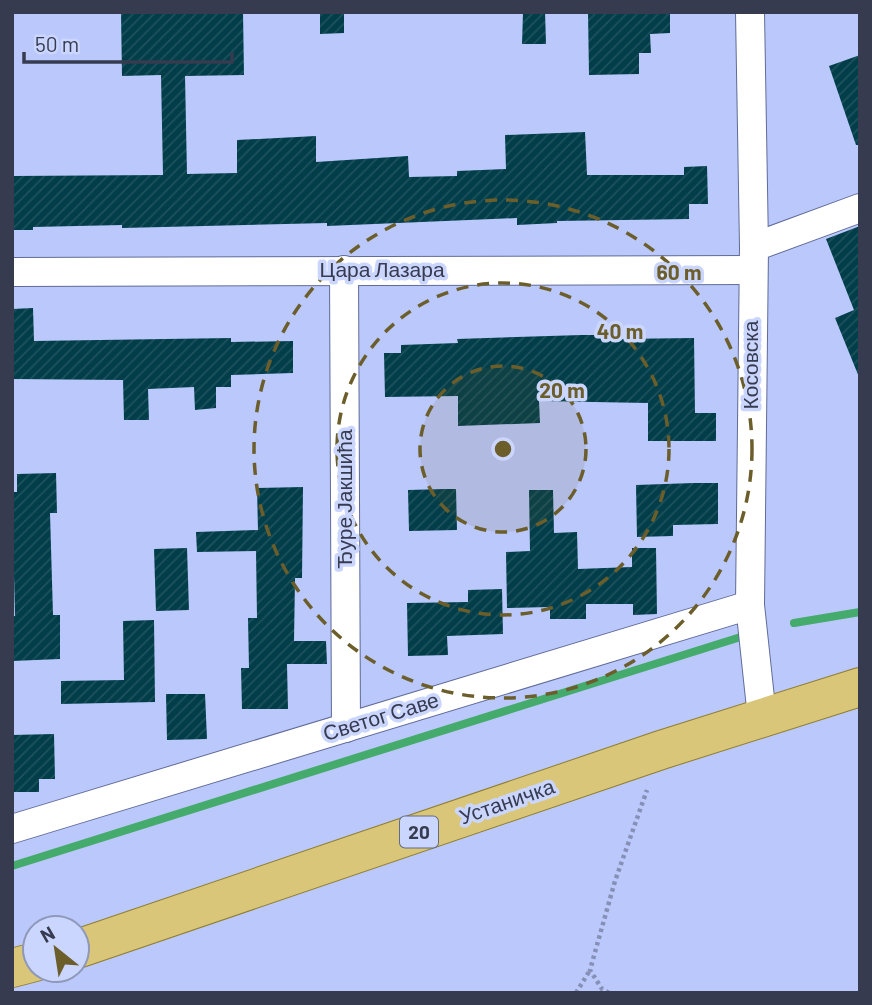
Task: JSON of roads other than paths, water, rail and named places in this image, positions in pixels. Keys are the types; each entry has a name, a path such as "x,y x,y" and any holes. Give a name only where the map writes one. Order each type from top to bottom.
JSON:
{"main road":[{"name":"Устаничка","path":"91,944 661,750 860,687"}],"street":[{"name":"Косовска","path":"750,12 753,259 750,605 762,718"},
{"path":"753,259 860,208"},
{"name":"Цара Лазара","path":"12,272 344,270 753,259"},
{"name":"Ђуре Јакшића","path":"344,270 346,728"},
{"name":"Светог Саве","path":"12,829 750,605"}],"waterway":[{"path":"794,623 860,612"},
{"path":"12,866 747,635"}]}
